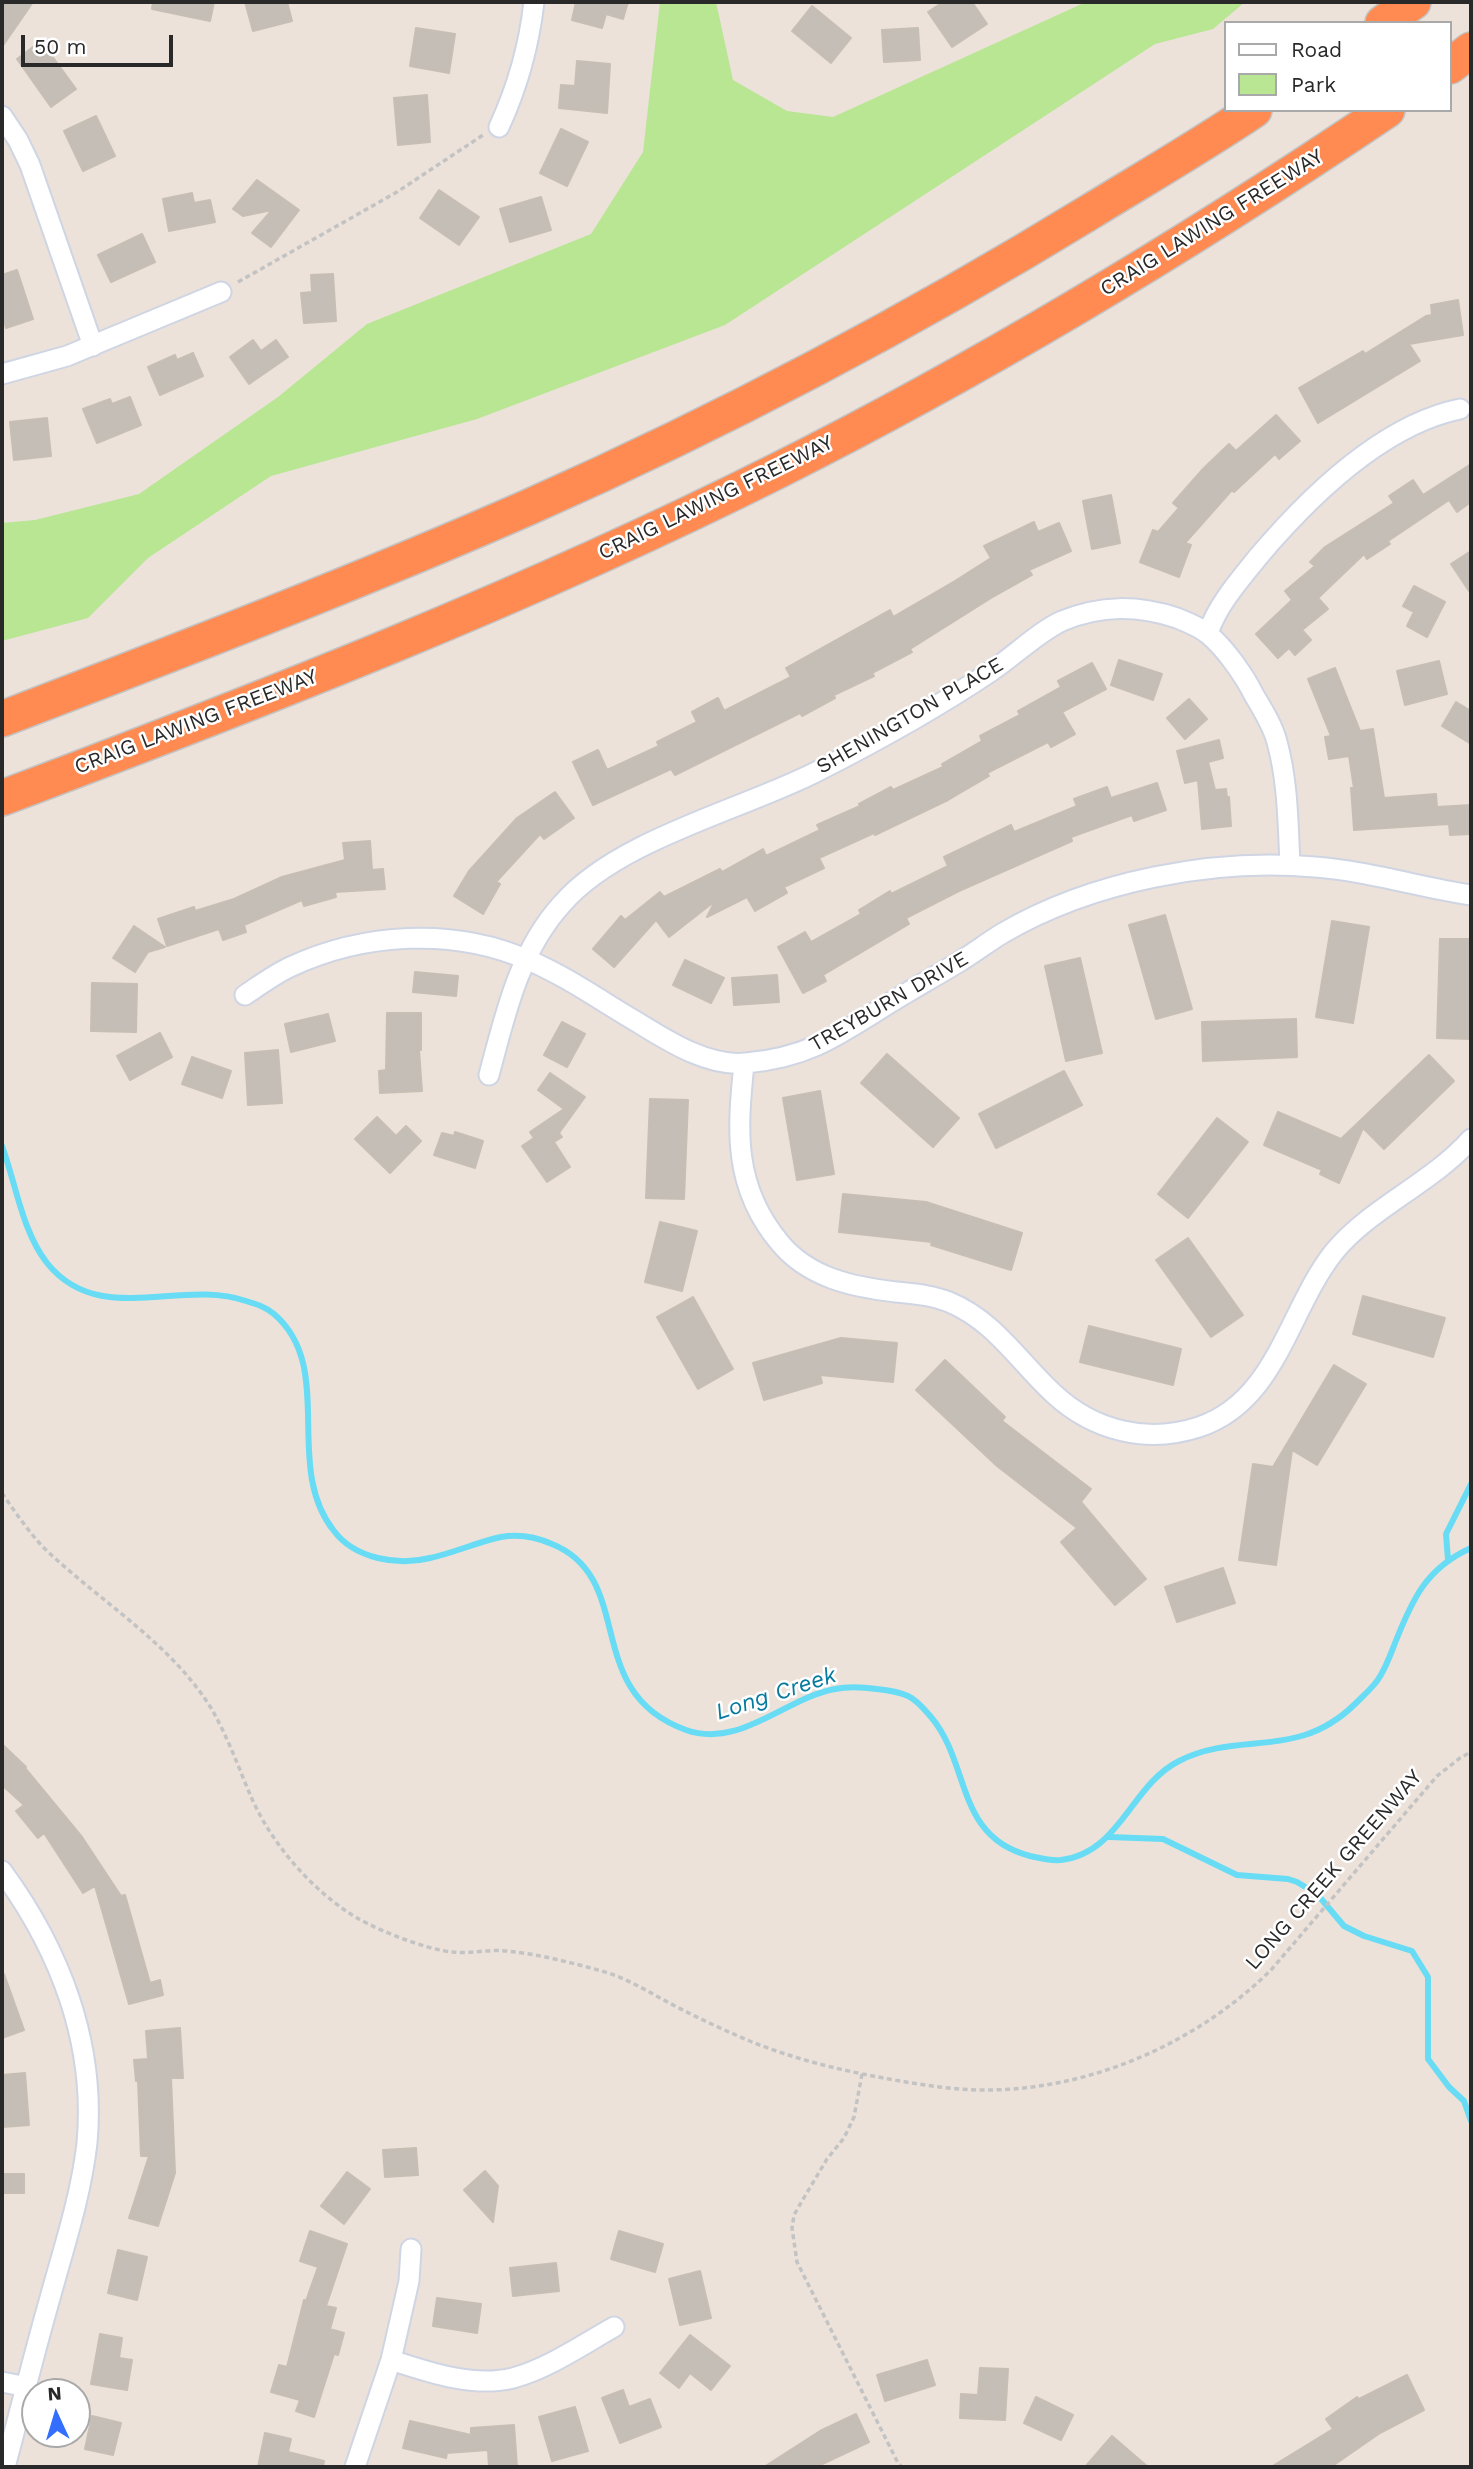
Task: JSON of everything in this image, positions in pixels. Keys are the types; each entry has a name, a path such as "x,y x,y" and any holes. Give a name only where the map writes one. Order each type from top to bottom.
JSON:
{"highway":[{"path":"1386,21 1413,2"},
{"path":"1452,65 1471,51"},
{"path":"1452,71 1471,61"},
{"path":"2,719 348,583 530,506 691,430 923,310 1029,249 1251,112"},
{"name":"CRAIG LAWING FREEWAY","path":"2,798 154,741 430,629 650,533 776,471 878,418 1124,279 1298,170 1384,112"}],"street":[{"path":"499,127 525,60 534,2"},
{"path":"2,116 30,165 93,345"},
{"path":"2,374 67,356 221,292"},
{"path":"1208,633 1213,619 1239,580 1281,530 1318,494 1373,450 1410,426 1443,412 1460,409"},
{"name":"SHENINGTON PLACE","path":"489,1075 525,958 540,930 564,901 600,871 662,838 816,772 977,680 1059,623 1090,611 1121,607 1151,610 1183,620 1208,633 1248,684 1277,739 1285,778 1290,865"},
{"name":"TREYBURN DRIVE","path":"245,995 288,968 326,953 393,939 440,939 525,958 667,1041 696,1054 724,1062 744,1064 793,1055 829,1042 1002,934 1115,886 1180,872 1290,865 1342,871 1471,895"},
{"path":"744,1064 740,1105 741,1157 747,1189 766,1224 782,1246 798,1260 837,1281 949,1302 996,1331 1054,1394 1083,1416 1133,1435 1173,1434 1200,1427 1219,1418 1244,1399 1267,1373 1308,1293 1334,1252 1355,1232 1439,1171 1471,1139"},
{"path":"2,1871 31,1912 64,1979 74,2009 84,2057 89,2112 77,2200 29,2378"},
{"path":"355,2467 391,2360 409,2281 411,2249"},
{"path":"391,2360 452,2378 511,2378 539,2368 614,2327"},
{"path":"2,2382 21,2386"},
{"path":"5,2467 21,2409"}],"path":[{"path":"221,292 397,192 476,138 499,127"},
{"name":"LONG CREEK GREENWAY","path":"2,1493 25,1527 46,1549 153,1642 185,1674 210,1707 254,1802 279,1845 320,1891 349,1914 443,1951 506,1951 601,1971 622,1978 678,2008 755,2043 790,2056 862,2074 928,2086 978,2090 1047,2084 1106,2069 1166,2045 1219,2014 1258,1982 1437,1776 1448,1765 1471,1752"},
{"path":"862,2074 854,2117 844,2138 827,2159 794,2215 794,2250 817,2304 902,2467"}],"green space":[{"path":"660,2 716,2 733,80 787,111 833,117 1086,2 1245,2 1213,29 1155,44 725,325 477,419 271,476 148,558 88,618 2,641 2,523 35,520 139,494 278,397 367,324 591,234 643,152"}],"building":[{"path":"2,2 33,2 2,47"},
{"path":"153,2 214,2 210,21 152,9"},
{"path":"245,2 287,2 292,21 253,31"},
{"path":"576,2 628,2 623,19 606,14 602,28 572,20"},
{"path":"943,2 972,2 987,24 952,47 928,12"},
{"path":"812,6 851,38 831,63 792,31"},
{"path":"416,28 455,34 449,73 410,66"},
{"path":"918,28 920,60 884,62 882,30"},
{"path":"41,41 76,89 51,107 17,59"},
{"path":"577,61 610,64 607,113 559,108 561,85 575,86"},
{"path":"427,95 430,142 398,145 394,98"},
{"path":"96,116 115,156 83,171 64,131"},
{"path":"561,129 588,142 567,186 540,173"},
{"path":"257,180 299,210 271,247 252,233 272,210 243,216 233,209"},
{"path":"439,190 479,217 459,245 420,218"},
{"path":"192,193 194,203 210,200 215,222 169,231 163,199"},
{"path":"541,197 551,230 510,242 500,209"},
{"path":"142,234 155,262 111,282 98,255"},
{"path":"17,270 33,319 6,328 2,315 2,275"},
{"path":"333,274 336,321 304,323 301,293 312,292 311,275"},
{"path":"1458,300 1463,335 1409,344 1420,361 1318,423 1299,388 1432,315 1431,305"},
{"path":"253,340 261,351 276,340 288,357 249,384 230,357"},
{"path":"193,353 203,376 160,395 148,367 175,355 177,360"},
{"path":"130,397 141,425 97,443 83,409 110,399 112,404"},
{"path":"1276,415 1300,441 1279,459 1275,454 1234,492 1232,490 1185,543 1191,545 1179,577 1140,562 1153,530 1158,532 1179,508 1173,503 1203,469 1229,444 1236,451"},
{"path":"47,418 51,456 14,460 10,422"},
{"path":"1471,464 1471,502 1457,512 1449,500 1388,541 1390,544 1367,559 1364,554 1318,598 1328,609 1302,630 1311,640 1295,655 1289,648 1278,658 1256,634 1292,600 1285,591 1315,566 1310,562 1325,547 1394,503 1389,496 1413,480 1423,495"},
{"path":"1111,495 1120,543 1092,549 1083,501"},
{"path":"1034,522 1038,532 1059,523 1071,551 1029,570 1032,575 910,649 912,652 872,673 874,676 834,695 835,698 802,716 800,713 675,775 671,769 593,805 573,762 598,750 607,770 659,746 657,742 697,722 692,712 718,698 724,711 791,677 786,668 890,610 893,617 955,581 991,558 984,546"},
{"path":"1471,551 1471,594 1451,564"},
{"path":"1414,586 1445,602 1427,637 1407,626 1414,612 1403,606"},
{"path":"1119,660 1162,674 1153,700 1111,685"},
{"path":"1439,661 1447,694 1405,705 1397,671"},
{"path":"1092,663 1106,689 1062,712 1075,734 1051,747 1048,742 987,773 989,776 948,800 819,858 824,868 784,887 787,893 755,911 747,897 707,917 715,901 669,937 656,920 614,967 593,949 621,916 625,920 660,892 664,897 720,869 722,872 763,849 766,856 820,830 817,825 860,806 859,804 891,787 893,790 943,767 942,764 982,741 980,736 1020,715 1018,711 1061,687 1058,681"},
{"path":"1335,668 1360,731 1373,729 1384,798 1436,794 1437,807 1471,805 1471,834 1450,835 1449,824 1354,830 1351,788 1354,788 1349,756 1329,759 1325,737 1331,736 1308,679"},
{"path":"1189,699 1207,719 1185,739 1167,718"},
{"path":"1456,702 1471,711 1471,744 1442,726"},
{"path":"1219,740 1223,758 1208,762 1215,790 1226,789 1227,798 1229,797 1231,826 1202,829 1198,780 1185,783 1177,751"},
{"path":"1157,783 1166,810 1134,821 1132,815 1071,837 1072,841 959,891 906,918 909,924 823,975 826,981 803,993 778,947 805,932 811,942 861,914 859,910 890,891 891,894 948,866 944,857 1011,825 1014,832 1077,806 1074,799 1107,787 1111,798"},
{"path":"555,792 574,818 544,839 540,834 496,882 500,884 483,914 454,896 469,871 517,818"},
{"path":"370,841 372,870 383,869 385,889 335,892 336,897 304,906 302,900 244,925 246,932 223,940 219,929 167,946 158,919 194,907 195,911 234,899 282,877 345,860 343,843"},
{"path":"1165,915 1192,1009 1156,1019 1129,925"},
{"path":"1332,921 1369,927 1353,1023 1316,1017"},
{"path":"134,926 165,947 148,952 135,972 113,958"},
{"path":"1440,939 1471,939 1471,1039 1437,1038"},
{"path":"1080,958 1102,1053 1066,1061 1045,966"},
{"path":"685,960 724,978 711,1003 673,985"},
{"path":"415,972 458,976 456,996 413,992"},
{"path":"777,975 779,1002 734,1005 732,978"},
{"path":"92,983 137,984 136,1032 91,1031"},
{"path":"387,1013 421,1013 419,1050 422,1091 380,1093 379,1071 386,1070"},
{"path":"328,1014 335,1041 291,1052 285,1024"},
{"path":"1296,1019 1297,1057 1203,1061 1202,1022"},
{"path":"562,1022 585,1034 567,1067 544,1055"},
{"path":"160,1033 172,1057 130,1080 117,1056"},
{"path":"278,1050 282,1103 248,1105 245,1053"},
{"path":"887,1054 959,1118 933,1147 861,1083"},
{"path":"1429,1055 1454,1081 1384,1149 1363,1128 1339,1183 1320,1174 1322,1170 1264,1145 1278,1112 1341,1139"},
{"path":"192,1057 231,1071 222,1098 182,1084"},
{"path":"1064,1071 1082,1105 996,1148 979,1114"},
{"path":"550,1073 585,1097 559,1133 562,1137 554,1142 570,1167 547,1182 522,1146 534,1138 530,1132 564,1109 538,1090"},
{"path":"820,1091 834,1174 797,1180 783,1098"},
{"path":"650,1099 688,1100 684,1199 646,1198"},
{"path":"377,1117 396,1136 406,1126 421,1141 390,1173 355,1139"},
{"path":"1217,1118 1248,1142 1188,1218 1158,1194"},
{"path":"455,1132 483,1141 475,1168 434,1155 442,1133 454,1136"},
{"path":"843,1194 926,1202 1022,1233 1011,1270 931,1245 932,1242 839,1232"},
{"path":"660,1222 697,1231 682,1291 645,1282"},
{"path":"1188,1238 1243,1315 1211,1337 1156,1260"},
{"path":"1363,1296 1445,1318 1433,1357 1353,1334"},
{"path":"693,1297 733,1369 698,1389 657,1317"},
{"path":"1089,1326 1181,1349 1173,1385 1080,1362"},
{"path":"841,1338 897,1343 893,1382 820,1375 822,1383 764,1400 753,1363"},
{"path":"945,1360 1005,1417 1002,1421 1091,1489 1081,1502 1146,1579 1115,1605 1061,1542 1077,1528 997,1466 916,1390"},
{"path":"1334,1365 1366,1384 1317,1465 1292,1450 1276,1565 1239,1560 1253,1464 1273,1467"},
{"path":"1223,1568 1235,1603 1177,1622 1165,1587"},
{"path":"2,1744 26,1767 82,1837 121,1896 125,1895 150,1983 160,1980 163,1995 129,2004 95,1886 83,1893 44,1833 38,1838 16,1811 24,1805 2,1785"},
{"path":"2,1974 24,2030 2,2038"},
{"path":"180,2028 183,2078 171,2078 175,2173 158,2226 129,2218 149,2156 141,2156 138,2081 134,2060 148,2059 146,2031"},
{"path":"25,2073 29,2125 3,2127 2,2075"},
{"path":"416,2148 418,2175 385,2177 383,2150"},
{"path":"485,2171 498,2186 493,2222 464,2190"},
{"path":"347,2172 370,2189 344,2224 321,2206"},
{"path":"2,2174 24,2174 24,2193 2,2193"},
{"path":"310,2231 347,2244 326,2306 336,2308 330,2329 344,2333 338,2355 334,2354 314,2417 296,2411 300,2400 271,2392 279,2365 287,2367 304,2300 306,2301 318,2267 300,2261"},
{"path":"619,2231 663,2244 655,2272 611,2259"},
{"path":"118,2250 147,2257 137,2300 108,2293"},
{"path":"556,2263 559,2291 513,2296 510,2268"},
{"path":"700,2271 711,2318 680,2325 669,2279"},
{"path":"437,2298 481,2304 477,2333 433,2326"},
{"path":"100,2334 122,2338 119,2358 132,2360 127,2390 91,2384"},
{"path":"690,2335 730,2366 711,2390 690,2373 679,2388 660,2373"},
{"path":"927,2360 935,2385 885,2401 877,2375"},
{"path":"980,2368 1008,2369 1005,2420 960,2418 961,2394 978,2395"},
{"path":"1407,2375 1424,2410 1380,2433 1331,2467 1271,2467 1333,2429 1326,2419 1357,2397 1359,2399"},
{"path":"623,2390 629,2407 650,2399 661,2427 620,2443 602,2398"},
{"path":"1036,2397 1073,2415 1061,2440 1024,2423"},
{"path":"575,2407 588,2451 552,2461 539,2417"},
{"path":"856,2414 869,2442 816,2467 764,2467 820,2431"},
{"path":"92,2416 121,2423 113,2455 85,2449 91,2448"},
{"path":"410,2421 471,2435 471,2428 514,2425 517,2467 489,2467 488,2450 447,2453 446,2458 403,2448"},
{"path":"265,2433 291,2439 288,2452 324,2461 323,2467 258,2467"},
{"path":"1112,2436 1148,2467 1085,2467"}],"waterway":[{"name":"Long Creek","path":"2,1146 31,1237 47,1263 68,1282 91,1293 115,1298 221,1295 246,1301 274,1314 293,1336 303,1362 312,1477 319,1505 334,1531 353,1548 378,1558 404,1561 439,1556 507,1536 527,1537 552,1544 578,1560 594,1582 620,1664 632,1690 653,1713 686,1730 706,1734 744,1728 816,1694 840,1688 872,1688 908,1696 923,1708 944,1736 976,1816 989,1833 1006,1847 1030,1856 1061,1860 1081,1855 1098,1845 1149,1786 1179,1761 1224,1747 1290,1739 1312,1733 1333,1722 1355,1704 1380,1677 1422,1587 1443,1565 1471,1548"},
{"path":"1448,1560 1446,1534 1471,1484"},
{"path":"1109,1837 1163,1839 1237,1875 1297,1882 1317,1894 1344,1926 1364,1936 1412,1951 1428,1977 1428,2059 1449,2087 1464,2101 1471,2121"}]}
